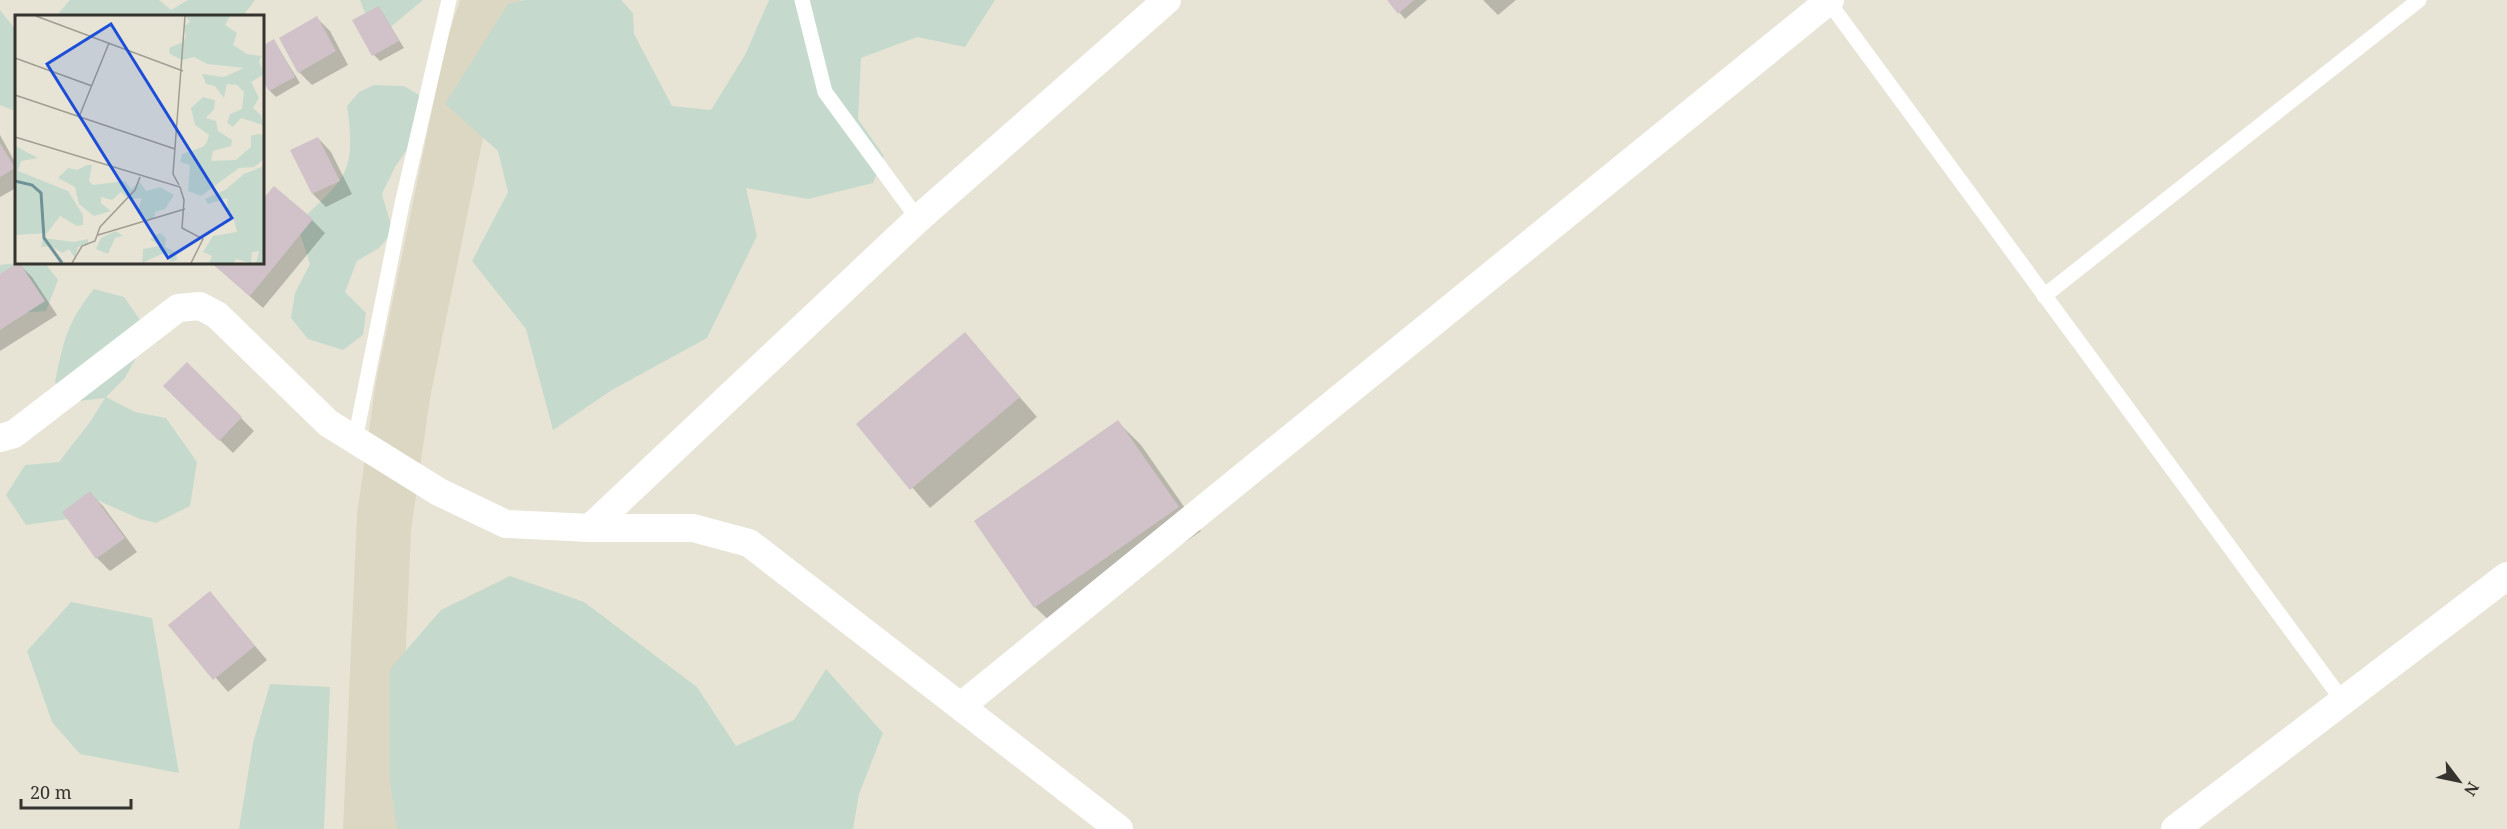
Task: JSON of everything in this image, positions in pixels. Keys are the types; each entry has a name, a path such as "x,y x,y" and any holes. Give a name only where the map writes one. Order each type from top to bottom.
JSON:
{"street":[{"path":"590,528 918,219 1167,0"},
{"path":"961,706 1829,1"},
{"path":"0,438 14,434 178,308 200,306 217,315 328,423 439,492 506,524 590,528 693,528 749,543 1119,829"},
{"path":"2175,829 2507,576"}],"lane":[{"path":"355,440 402,204 449,0"},
{"path":"802,0 825,92 918,219"},
{"path":"2044,296 2419,0"},
{"path":"1829,1 2343,701"}],"shaded area":[{"path":"460,0 520,0 498,64 430,398 411,530 398,829 343,829 357,514 376,382 446,42"}],"green space":[{"path":"70,0 159,0 171,10 188,0 255,0 244,15 57,15"},
{"path":"360,0 423,0 387,30 368,21"},
{"path":"524,0 621,0 633,13 634,34 672,106 711,110 745,55 769,0 995,0 965,47 917,37 861,58 858,119 884,156 873,183 808,199 746,188 757,236 707,338 612,390 553,430 526,329 472,261 508,192 498,151 445,104 508,4"},
{"path":"0,10 15,29 15,111 0,105"},
{"path":"374,85 404,86 419,95 426,123 395,167 382,194 393,232 379,248 357,261 345,292 366,313 363,335 343,350 308,339 291,318 295,293 310,264 297,224 326,196 343,174 350,148 347,106 359,92"},
{"path":"46,264 58,280 46,311 20,313 0,303 0,265"},
{"path":"94,289 124,297 149,333 125,378 106,397 135,412 166,418 197,462 190,506 156,523 140,519 97,500 68,519 26,525 6,495 25,465 59,462 90,422 105,398 79,401 55,383 67,333"},
{"path":"510,576 584,602 697,687 736,746 794,720 826,669 883,733 859,794 853,829 397,829 390,780 390,669 441,610"},
{"path":"71,602 152,618 179,773 80,754 52,722 27,651"},
{"path":"270,684 330,687 324,829 239,829 253,743"}],"building":[{"path":"1387,0 1414,0 1398,14"},
{"path":"379,6 399,41 372,56 352,20"},
{"path":"317,16 336,51 298,73 279,38"},
{"path":"274,39 295,77 269,91 264,83 264,45"},
{"path":"318,137 340,181 312,194 290,150"},
{"path":"0,143 15,168 0,177"},
{"path":"274,186 313,219 250,296 212,264 264,264 264,198"},
{"path":"16,264 20,264 45,301 0,330 0,274"},
{"path":"965,332 1020,397 910,490 856,424"},
{"path":"187,362 242,417 219,441 163,386"},
{"path":"1118,420 1179,507 1034,608 974,521"},
{"path":"90,491 125,538 96,559 62,512"},
{"path":"210,591 255,646 213,680 168,625"}]}
